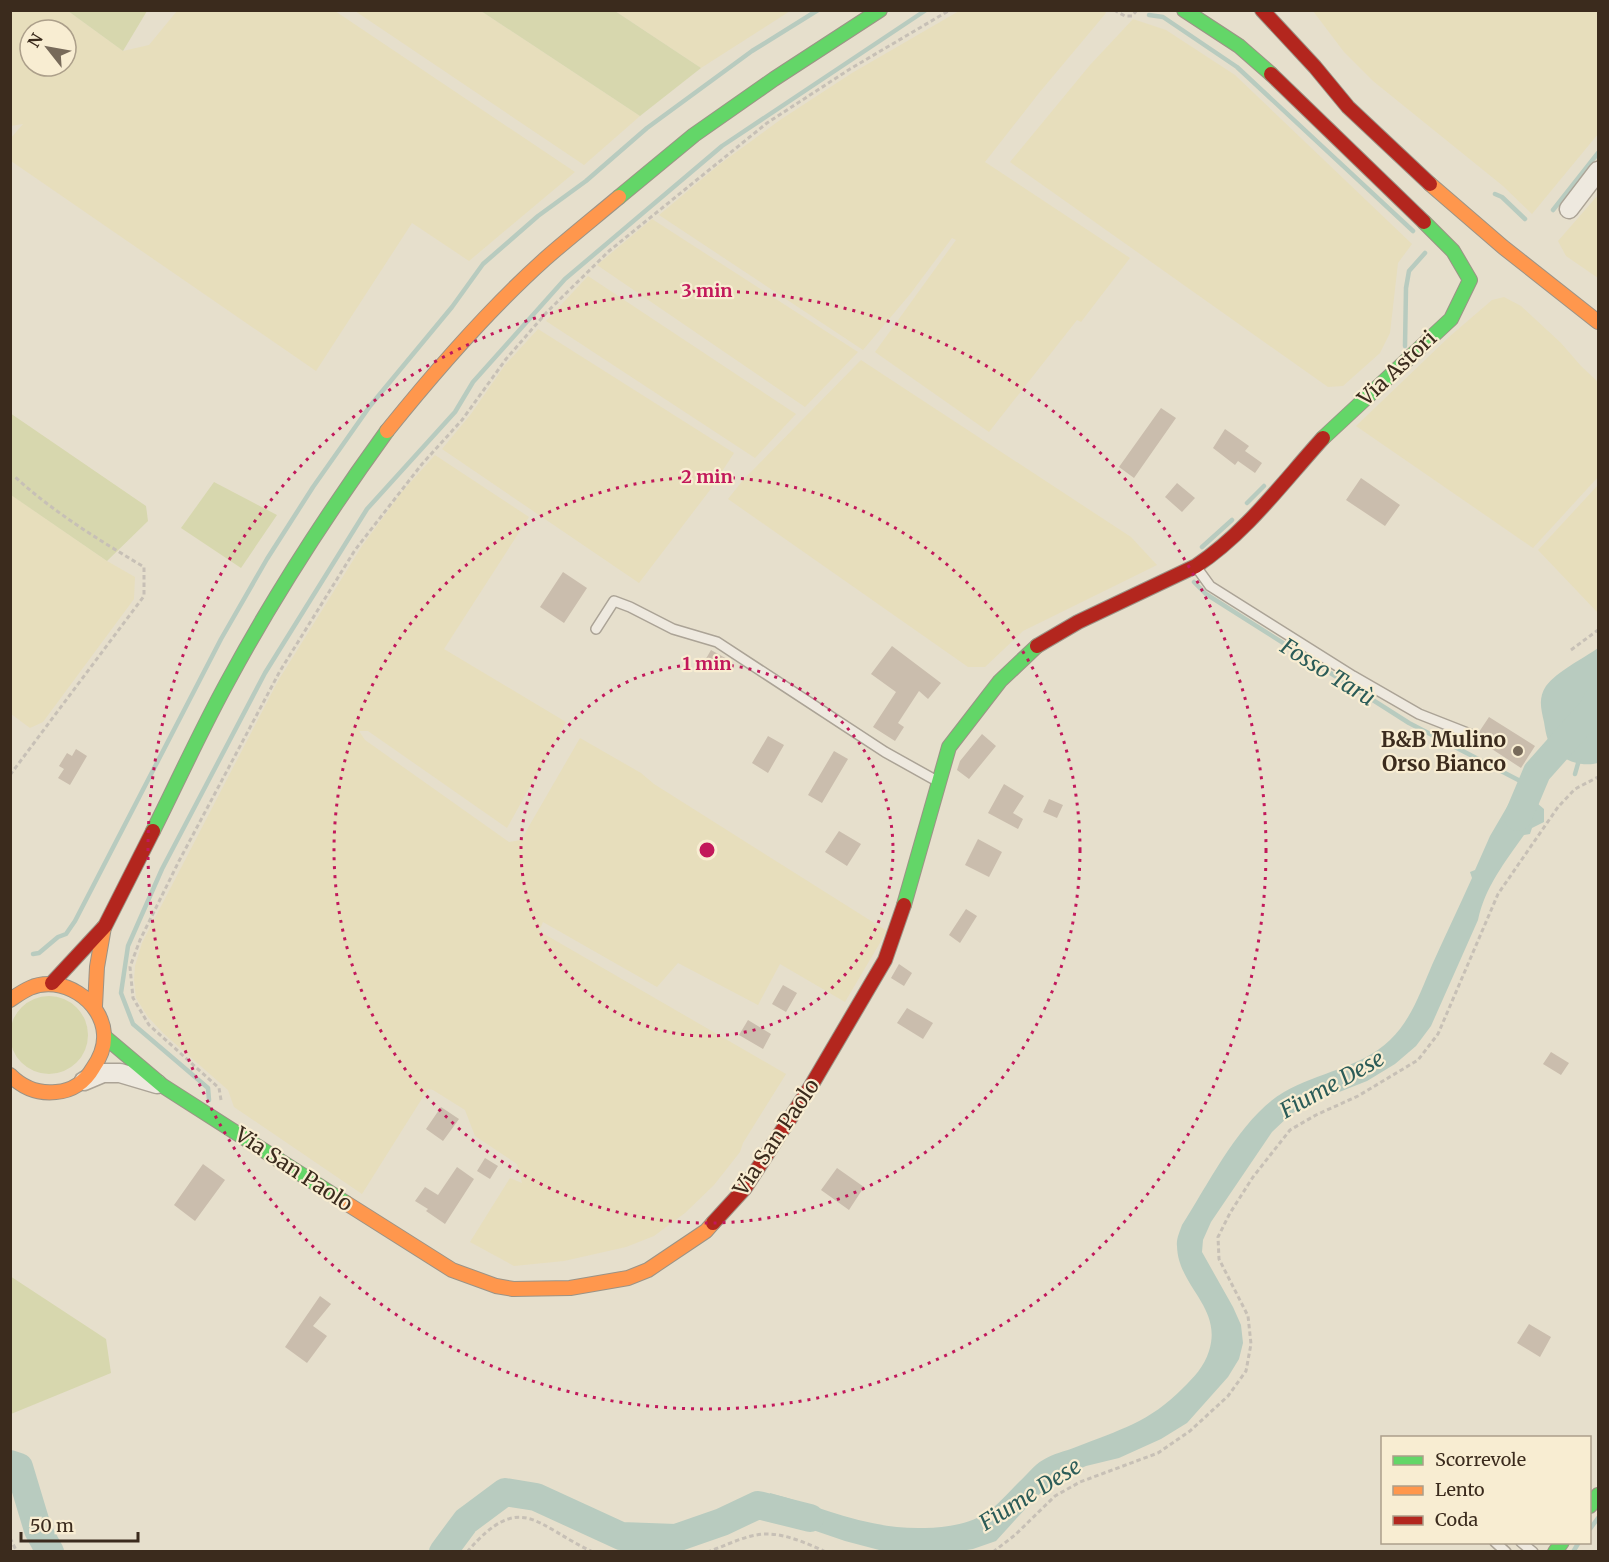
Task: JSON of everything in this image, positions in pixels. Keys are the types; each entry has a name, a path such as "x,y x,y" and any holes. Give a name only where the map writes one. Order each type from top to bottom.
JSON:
{"street":[{"path":"52,983 105,926 228,681 283,587 334,506 386,432 437,369 487,315 545,259 694,135 774,79 880,10"},
{"name":"Via Astori","path":"1000,681 1039,644 1078,622 1196,566 1214,555 1238,533 1324,438 1450,319 1470,280 1453,251 1281,83 1239,46 1184,10"},
{"path":"1262,10 1313,64 1351,110 1462,213 1599,322"},
{"path":"1279,10 1313,64"},
{"path":"1569,209 1599,171"},
{"name":"Via San Paolo","path":"105,1037 163,1086 452,1270 496,1286 513,1289 570,1287 628,1278 648,1270 706,1231 745,1188 811,1086 885,960 898,927 950,747 1000,681"},
{"path":"94,1006 97,967 105,926"},
{"path":"10,1094 17,1091 58,1092 84,1081 95,1068 102,1053 105,1037 100,1016 94,1006 83,994 68,986 52,983 34,985 13,995"},
{"name":"Via San Paolo","path":"84,1081 103,1073 120,1073 163,1086"},
{"path":"10,1076 28,1088 44,1093"}],"lane":[{"path":"1196,566 1210,586 1353,676 1419,714 1470,734"},
{"path":"596,629 614,601 673,630 717,642 885,752 939,782"}],"path":[{"path":"210,1116 221,1102 219,1088 148,1025 133,999 130,967 140,940 179,861 280,671 355,549 422,464 462,420 506,359 547,312 609,250 767,123 850,69 950,10"},
{"path":"1114,10 1125,16 1132,16 1137,10"},
{"path":"10,775 144,596 144,567 99,540 36,496 14,476"},
{"path":"1571,650 1599,630"},
{"path":"993,1551 1015,1535 1055,1497 1080,1482 1158,1453 1190,1431 1228,1396 1246,1371 1251,1344 1248,1316 1219,1259 1218,1237 1230,1213 1253,1177 1290,1130 1358,1096 1418,1060 1438,1034 1503,885 1558,807 1575,789 1599,777"},
{"path":"467,1551 479,1537 500,1520 524,1516 554,1529 593,1551"},
{"path":"707,1551 767,1534 797,1540 826,1551"},
{"path":"10,1538 17,1551"}],"shaded area":[{"path":"11,11 68,11 78,18 18,18 18,78 78,78 78,18 123,51 149,45 177,11 335,11 575,172 469,261 412,223 316,371 11,161 11,138 23,124 11,126"},
{"path":"355,11 481,11 640,116 584,165"},
{"path":"615,11 790,11 701,68"},
{"path":"959,11 1105,11 1106,13 985,162 1130,258 1081,322 1077,320 989,432 875,352 956,240 952,238 911,293 863,350 659,215 720,164 780,120 852,73"},
{"path":"1313,11 1598,11 1598,134 1532,214 1503,186 1373,81 1344,52"},
{"path":"1133,19 1166,30 1235,75 1412,244 1398,263 1390,333 1380,353 1343,386 1328,387 1010,162 1090,65"},
{"path":"1598,195 1598,278 1566,256 1558,241"},
{"path":"652,219 858,352 805,407 597,265"},
{"path":"588,276 796,414 755,458 546,321"},
{"path":"1504,297 1521,306 1598,382 1598,477 1533,548 1356,426 1449,337 1492,300"},
{"path":"538,329 734,453 710,490 639,583 442,449 471,414 505,365"},
{"path":"861,360 1131,537 1157,565 1023,631 985,667 968,667 728,499 743,480"},
{"path":"435,455 529,517 444,649 566,722 507,828 368,731 359,731 365,740 509,842 521,840 580,738 641,773 654,784 887,931 845,1002 780,964 758,1005 678,963 657,987 543,922 539,931 786,1074 743,1143 740,1152 714,1185 685,1213 654,1236 626,1247 564,1261 514,1266 470,1242 510,1178 522,1183 517,1164 475,1136 465,1110 433,1090 428,1089 362,1194 234,1107 228,1090 163,1033 148,1017 136,998 135,966 142,943 278,681 362,546 401,493"},
{"path":"1598,485 1598,613 1538,550"},
{"path":"10,494 107,561 135,577 134,599 43,722 30,728 11,714"}],"green space":[{"path":"68,11 147,11 123,51"},
{"path":"481,11 615,11 701,68 640,116"},
{"path":"10,413 146,506 148,521 107,561 11,495"},
{"path":"214,482 277,515 241,568 181,528"},
{"path":"41,996 57,996 71,1002 82,1013 88,1027 88,1043 82,1057 71,1068 57,1074 41,1074 27,1068 16,1057 10,1043 10,1027 16,1013 27,1002"},
{"path":"10,1276 106,1339 111,1373 11,1414"}],"water":[{"path":"1598,648 1598,763 1576,763 1563,757 1548,740 1541,699 1546,686 1563,670"},
{"path":"1525,776 1538,788 1537,803 1544,809 1544,822 1532,828 1530,834 1524,835 1491,886 1431,1026 1416,1046 1395,1064 1367,1081 1309,1104 1291,1114 1272,1132 1211,1222 1203,1240 1202,1252 1233,1307 1241,1325 1243,1343 1239,1359 1228,1377 1187,1423 1161,1439 1119,1458 1086,1466 1062,1477 1037,1496 996,1541 973,1549 954,1552 883,1551 845,1541 772,1516 770,1493 846,1517 884,1525 932,1528 965,1523 990,1510 1043,1460 1133,1424 1171,1400 1195,1376 1204,1362 1212,1336 1205,1309 1184,1274 1179,1260 1177,1243 1182,1225 1227,1152 1268,1103 1297,1085 1366,1057 1390,1040 1404,1024 1472,878 1470,872 1475,870 1490,836"}],"building":[{"path":"1161,408 1176,418 1134,478 1119,467"},
{"path":"1225,429 1249,446 1245,451 1262,463 1255,473 1238,461 1235,465 1213,448"},
{"path":"1361,478 1400,505 1385,526 1346,500"},
{"path":"1177,483 1195,498 1182,512 1165,497"},
{"path":"563,572 587,588 564,623 540,607"},
{"path":"892,646 941,683 928,699 919,691 898,723 904,727 895,741 873,727 896,692 871,674"},
{"path":"711,650 727,659 720,671 704,662"},
{"path":"1489,717 1535,746 1521,768 1475,738"},
{"path":"982,734 996,746 969,779 957,770 960,761"},
{"path":"768,736 784,745 768,773 752,763"},
{"path":"76,749 87,756 70,785 58,778 64,769 59,766 67,753 72,756"},
{"path":"834,751 848,759 822,803 808,795"},
{"path":"1004,784 1024,796 1013,813 1023,819 1018,829 988,813"},
{"path":"1049,799 1063,805 1057,818 1043,812"},
{"path":"839,831 861,844 847,866 825,852"},
{"path":"978,839 1002,852 989,877 965,865"},
{"path":"966,909 977,916 960,943 949,935"},
{"path":"899,964 912,973 904,986 891,978"},
{"path":"783,985 797,993 786,1012 772,1004"},
{"path":"907,1008 933,1023 923,1039 897,1023"},
{"path":"748,1020 771,1034 763,1049 739,1035"},
{"path":"1551,1052 1569,1063 1561,1075 1543,1064"},
{"path":"441,1107 459,1119 443,1141 426,1129"},
{"path":"485,1158 498,1166 490,1179 477,1171"},
{"path":"203,1164 225,1180 195,1221 174,1205"},
{"path":"457,1167 474,1179 445,1224 415,1201 425,1187 438,1195"},
{"path":"837,1168 864,1187 849,1210 821,1190"},
{"path":"320,1296 331,1304 313,1326 327,1336 307,1363 285,1347"},
{"path":"1529,1324 1551,1337 1540,1357 1517,1343"}],"waterway":[{"path":"33,954 39,953 58,937 66,934 75,921 221,639 267,559 313,487 370,406 452,307 483,264 538,216 586,181 647,128 752,51 818,10"},
{"path":"209,1100 208,1088 133,1024 121,993 128,946 162,869 265,673 367,509 455,412 473,382 565,279 722,146 926,10"},
{"path":"1149,15 1163,17 1237,67 1413,231"},
{"name":"Fosso Tarù","path":"1553,210 1598,153"},
{"path":"1495,194 1502,197 1525,219"},
{"path":"1405,346 1406,288 1409,271 1425,253"},
{"name":"Fosso Tarù","path":"1247,503 1264,486"},
{"name":"Fosso Tarù","path":"1202,547 1232,520"},
{"name":"Fosso Tarù","path":"1194,582 1206,594 1409,723 1526,784"},
{"name":"Fiume Dese","path":"1518,817 1537,772 1592,710 1598,699"},
{"path":"1575,774 1579,760"},
{"name":"Fiume Dese","path":"10,1464 19,1467 38,1530 50,1552"},
{"name":"Fiume Dese","path":"443,1552 466,1521 505,1492 536,1497 621,1536 676,1538 722,1522 758,1505 810,1518"},
{"path":"1591,1528 1598,1518"},
{"path":"1573,1552 1578,1544"}],"traffic: fast":[{"path":"619,197 694,135 774,79 880,10"},
{"path":"1184,10 1239,46 1271,74"},
{"path":"1323,438 1451,319 1470,280 1453,251 1424,222"},
{"path":"153,831 218,699 265,616 324,522 387,431"},
{"path":"904,905 949,747 1000,681 1037,646"},
{"path":"105,1037 163,1086 346,1203"},
{"path":"1591,1505 1598,1495"},
{"path":"1555,1552 1561,1544"}],"traffic: slow":[{"path":"1430,184 1503,247 1598,322"},
{"path":"387,431 482,320 545,259 619,197"},
{"path":"95,1006 97,967 104,927"},
{"path":"10,1000 27,989 42,985 54,984 67,987 88,1001 96,1011 102,1022 104,1034 103,1048 90,1073 78,1085 67,1090 37,1091 25,1086 10,1075"},
{"path":"346,1203 452,1270 496,1286 513,1289 570,1288 628,1278 648,1270 706,1231 713,1223"}],"traffic: jam":[{"path":"1262,10 1315,67 1348,107 1430,184"},
{"path":"1271,74 1424,222"},
{"path":"1037,646 1078,622 1196,566 1214,553 1248,523 1323,438"},
{"path":"52,983 105,926 153,831"},
{"path":"713,1223 745,1188 811,1086 885,960 904,905"}],"place":[{"name":"B&B Mulino Orso Bianco","path":"1518,751"}]}
